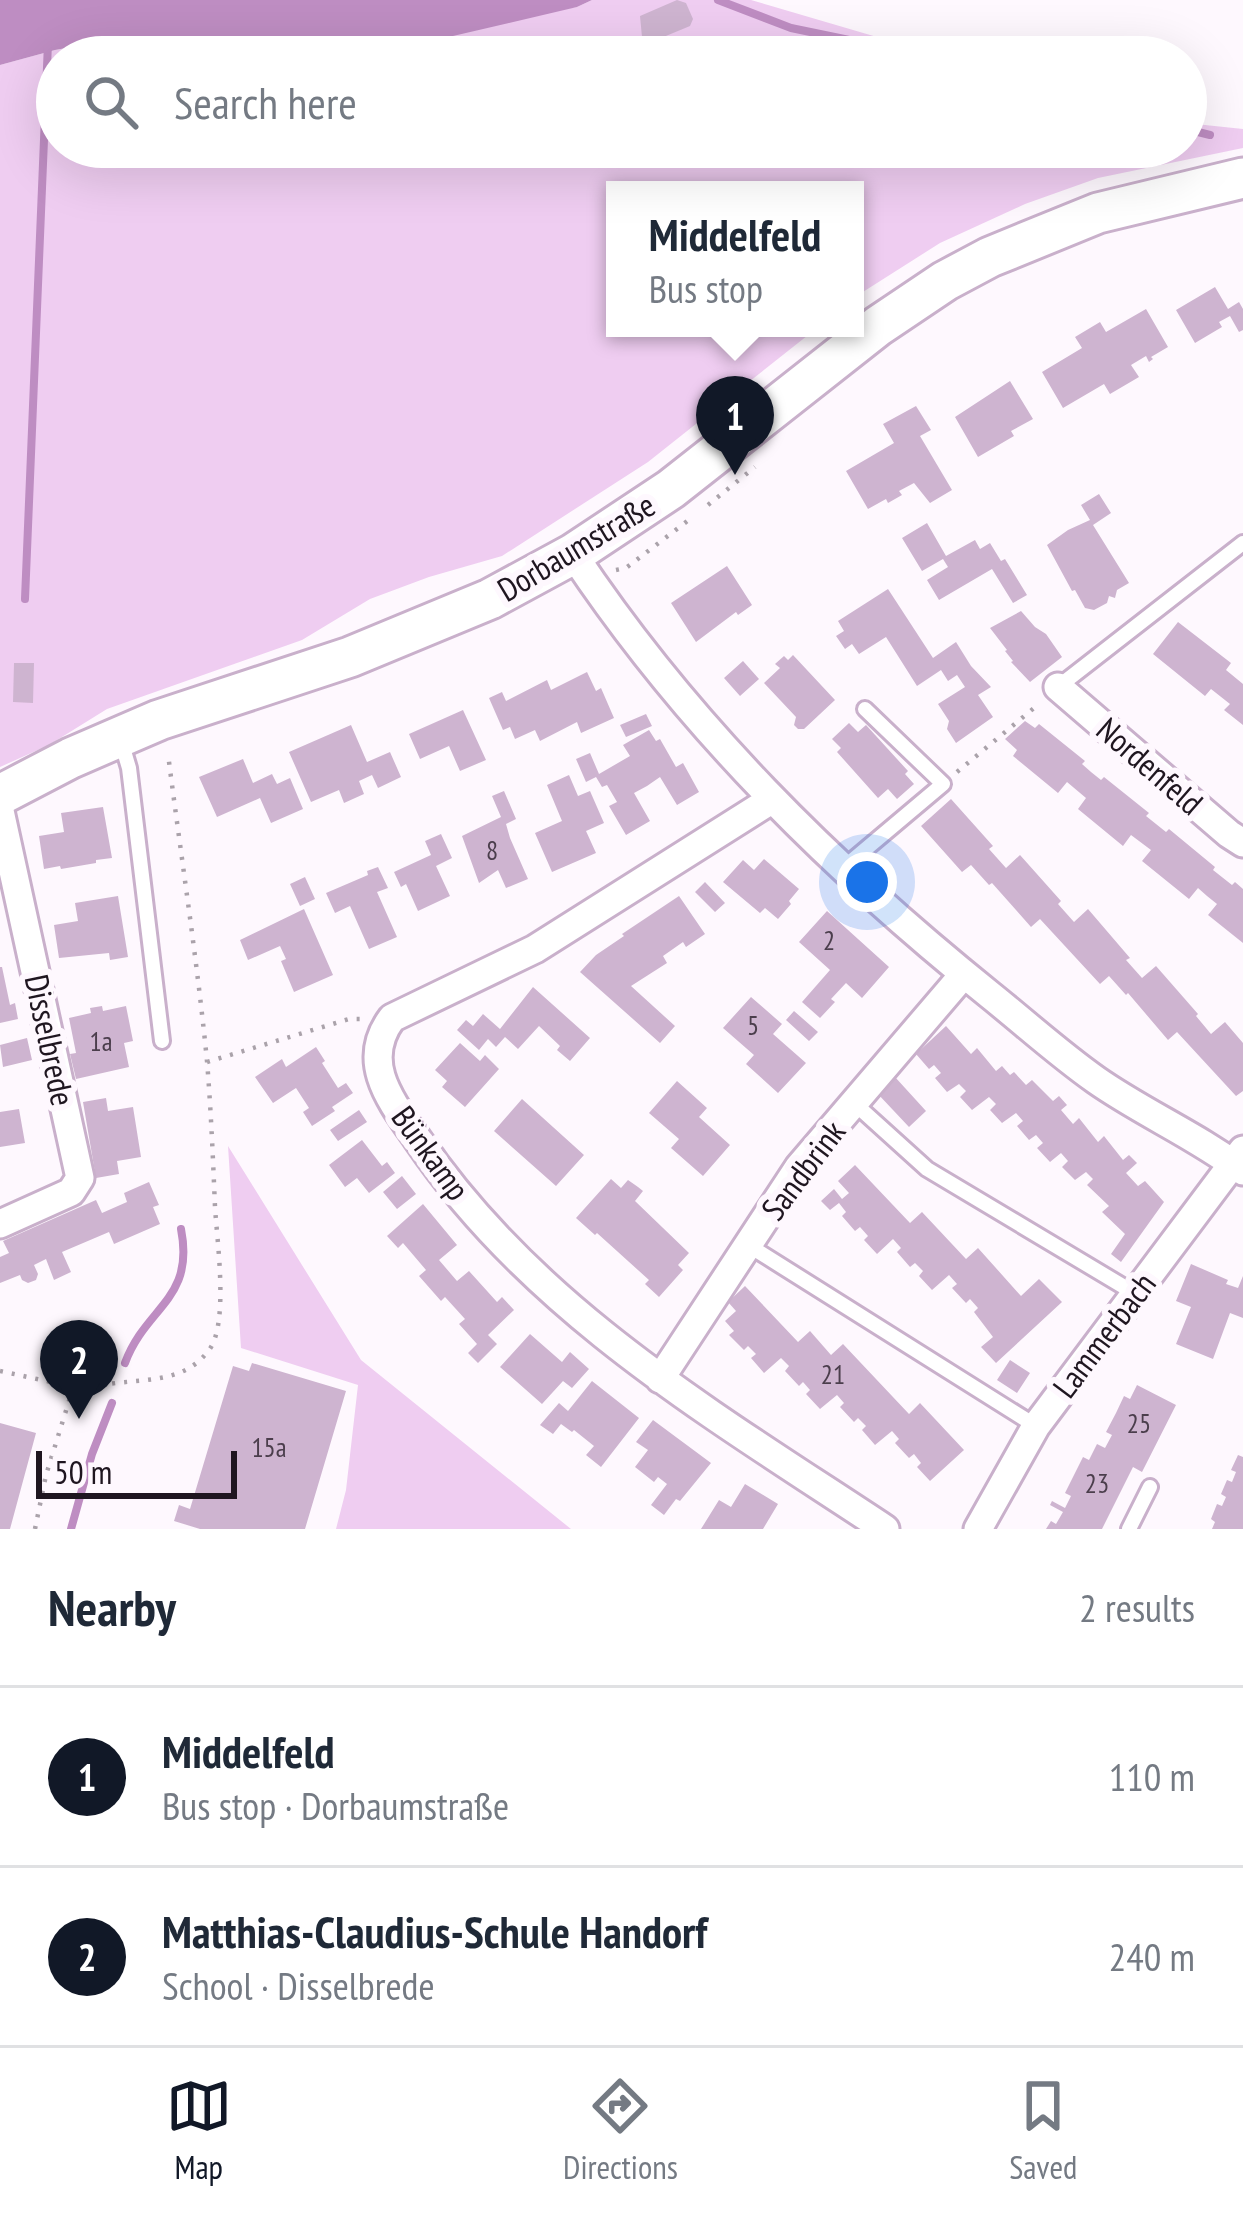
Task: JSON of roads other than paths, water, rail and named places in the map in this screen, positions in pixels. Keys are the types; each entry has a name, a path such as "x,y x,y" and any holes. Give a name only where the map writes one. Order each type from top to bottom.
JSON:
{"street":[{"name":"Dorbaumstraße","path":"0,795 159,720 350,657 580,565 878,326 945,281 990,257 1098,213 1243,178"},
{"path":"580,565 673,690 771,800 842,869 1096,1079 1240,1161"},
{"name":"Nordenfeld","path":"1058,687 1243,843"},
{"name":"Bünkamp","path":"771,800 536,949 392,1018 379,1036 377,1058 383,1085 430,1158 482,1222 551,1292 660,1379 885,1529"},
{"name":"Disselbrede","path":"0,811 80,1178 71,1192 0,1224"},
{"name":"Sandbrink","path":"660,1379 799,1167 964,974"},
{"name":"Lammerbach","path":"978,1529 1036,1426 1240,1161"}],"lane":[{"path":"1058,687 1243,543"},
{"path":"842,869 944,784 865,709"},
{"path":"119,736 129,768 162,1041"},
{"path":"854,1103 927,1169 1136,1294"},
{"path":"748,1245 1036,1426"},
{"path":"1130,1529 1150,1487"}],"waterway":[{"name":"Lammerbach","path":"718,0 791,28 830,36"},
{"path":"25,599 43,168"},
{"path":"125,1363 175,1288 183,1253 181,1229"},
{"path":"71,1529 112,1403"}],"place":[{"name":"Middelfeld","path":"735,475"},
{"name":"Matthias-Claudius-Schule Handorf","path":"79,1419"}]}
